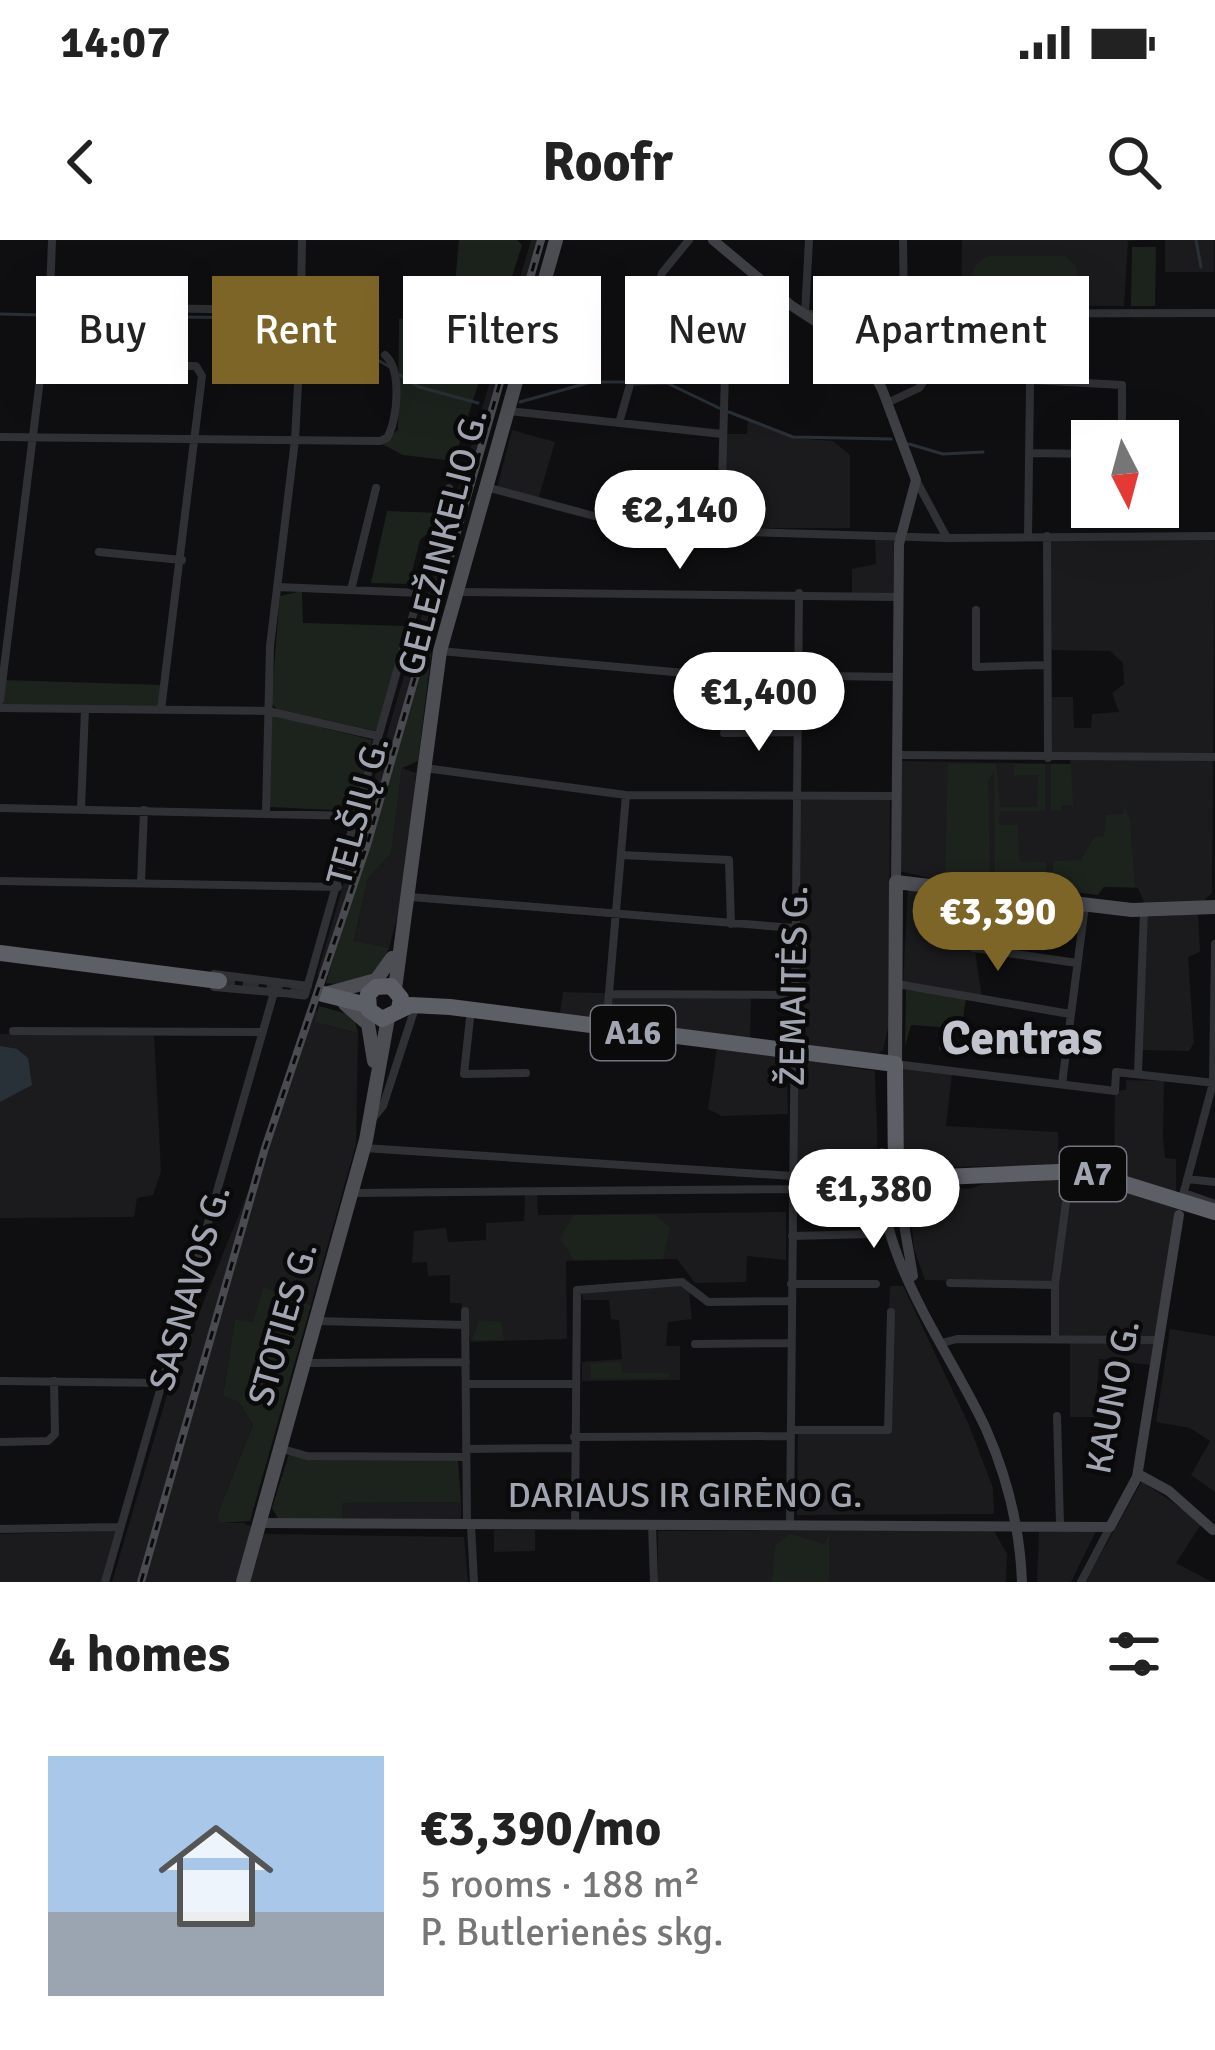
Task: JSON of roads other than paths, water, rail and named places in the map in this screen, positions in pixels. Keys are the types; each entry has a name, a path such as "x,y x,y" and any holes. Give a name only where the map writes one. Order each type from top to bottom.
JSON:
{"highway":[{"path":"0,953 219,981"},
{"name":"A16","path":"319,993 890,1063"},
{"path":"890,1063 896,1179"},
{"path":"890,1063 882,1153 896,1179"},
{"path":"893,1124 906,1163 937,1178"},
{"name":"A7","path":"937,1178 1070,1171 1215,1208"},
{"path":"896,1179 937,1178"}],"main road":[{"name":"GELEŽINKELIO G.","path":"384,1001 411,897 440,651 556,240"},
{"path":"713,240 754,276"},
{"path":"789,302 861,351 887,403 921,497 902,537 898,597 896,984 890,1063"},
{"path":"895,875 914,882 1085,906 1144,911 1215,907"},
{"name":"GELEŽINKELIO G.","path":"384,1001 392,958 403,935"},
{"path":"319,993 376,980 392,958"},
{"path":"319,993 364,1018 374,1062"},
{"name":"STOTIES G.","path":"374,1081 384,1001"},
{"name":"STOTIES G.","path":"243,1582 364,1148 384,1001"},
{"path":"882,1153 884,1196 898,1249 995,1450 1017,1524 1022,1582"},
{"path":"901,1210 908,1193 937,1178"},
{"path":"884,1196 896,1179"},
{"path":"896,1179 915,1288"},
{"name":"KAUNO G.","path":"1111,1528 1138,1474 1182,1201"},
{"path":"1138,1474 1169,1491 1214,1530"},
{"name":"DARIAUS IR GIRĖNO G.","path":"260,1523 1060,1524 1111,1528"}],"street":[{"path":"52,240 52,303 212,309"},
{"path":"301,276 302,240"},
{"path":"619,424 662,273 689,240"},
{"path":"809,240 805,314 813,314"},
{"path":"903,240 904,276"},
{"path":"1089,312 1215,313"},
{"path":"0,436 387,438 394,424 395,368 385,355"},
{"path":"161,710 198,439 200,369 188,368"},
{"path":"1089,383 1122,385 1122,420"},
{"path":"40,384 0,704 268,711 378,736"},
{"path":"266,812 268,711 298,384"},
{"path":"721,519 724,384"},
{"path":"887,403 922,384"},
{"path":"1028,536 1031,384"},
{"path":"507,411 722,434"},
{"path":"1030,453 1071,454"},
{"path":"486,486 605,518 721,519 747,532 947,538 1215,536"},
{"path":"351,590 376,488"},
{"name":"TELŠIŲ G.","path":"319,993 338,887 449,488"},
{"path":"921,497 947,538"},
{"path":"1047,536 1048,758"},
{"path":"99,552 182,560"},
{"path":"278,586 420,593"},
{"path":"456,591 799,592 898,597"},
{"name":"ŽEMAITĖS G.","path":"790,1524 799,592"},
{"path":"976,610 976,667 1048,664"},
{"path":"440,651 637,670 898,677"},
{"path":"81,809 85,709"},
{"path":"724,733 795,733"},
{"path":"898,755 1215,758"},
{"path":"425,768 626,795 895,796"},
{"path":"606,1030 626,795"},
{"path":"0,808 357,816"},
{"path":"141,883 144,810"},
{"path":"621,855 729,860 731,924"},
{"path":"0,881 338,887"},
{"path":"981,892 974,948 1077,963"},
{"path":"411,897 794,928"},
{"path":"1062,1084 1085,906"},
{"path":"1138,1073 1144,911"},
{"path":"1182,1201 1214,1083 1215,944"},
{"path":"90,964 114,960 277,982 319,993"},
{"path":"90,964 112,974 275,994 319,993"},
{"name":"SASNAVOS G.","path":"105,1582 277,982"},
{"path":"896,984 1070,1014"},
{"path":"609,994 794,995"},
{"path":"370,1120 383,1106 410,1013 513,1022 521,1018"},
{"path":"470,1018 464,1074 526,1072"},
{"path":"13,1031 264,1032"},
{"path":"890,1063 1114,1091 1116,1072 1214,1083"},
{"path":"364,1148 792,1176"},
{"path":"1055,1339 1054,1285 1070,1171"},
{"path":"1186,1179 1215,1182"},
{"path":"352,1193 792,1189"},
{"path":"792,1236 873,1234"},
{"path":"575,1525 574,1297 584,1286 682,1282 709,1302 791,1301"},
{"path":"950,1283 1054,1285"},
{"path":"791,1284 876,1284"},
{"path":"465,1311 466,1453 474,1582"},
{"path":"574,1437 887,1430 891,1312"},
{"path":"315,1321 466,1324"},
{"path":"942,1343 957,1339 1159,1340"},
{"path":"695,1344 791,1343"},
{"path":"303,1363 466,1362"},
{"path":"0,1381 164,1383"},
{"path":"0,1442 48,1441 55,1434 54,1382"},
{"path":"466,1384 574,1384"},
{"path":"1057,1416 1060,1524"},
{"path":"279,1448 307,1456 574,1448"},
{"path":"652,1525 654,1582"},
{"path":"0,1529 120,1527"},
{"name":"KAUNO G.","path":"1081,1582 1111,1528"}],"waterway":[{"path":"1196,240 1201,267"},
{"path":"0,314 36,315"},
{"path":"188,317 212,317"},
{"path":"379,361 390,367"},
{"path":"400,375 419,387 478,403"},
{"path":"520,402 591,382 625,382"},
{"path":"669,384 719,408"},
{"path":"729,412 793,437 891,439"},
{"path":"909,444 943,454 983,452"}],"tunnel":[{"path":"219,981 323,994"}],"railway":[{"path":"141,1582 265,1148 367,845 541,240"}],"district":[{"name":"Centras","path":"1022,1038"}]}
